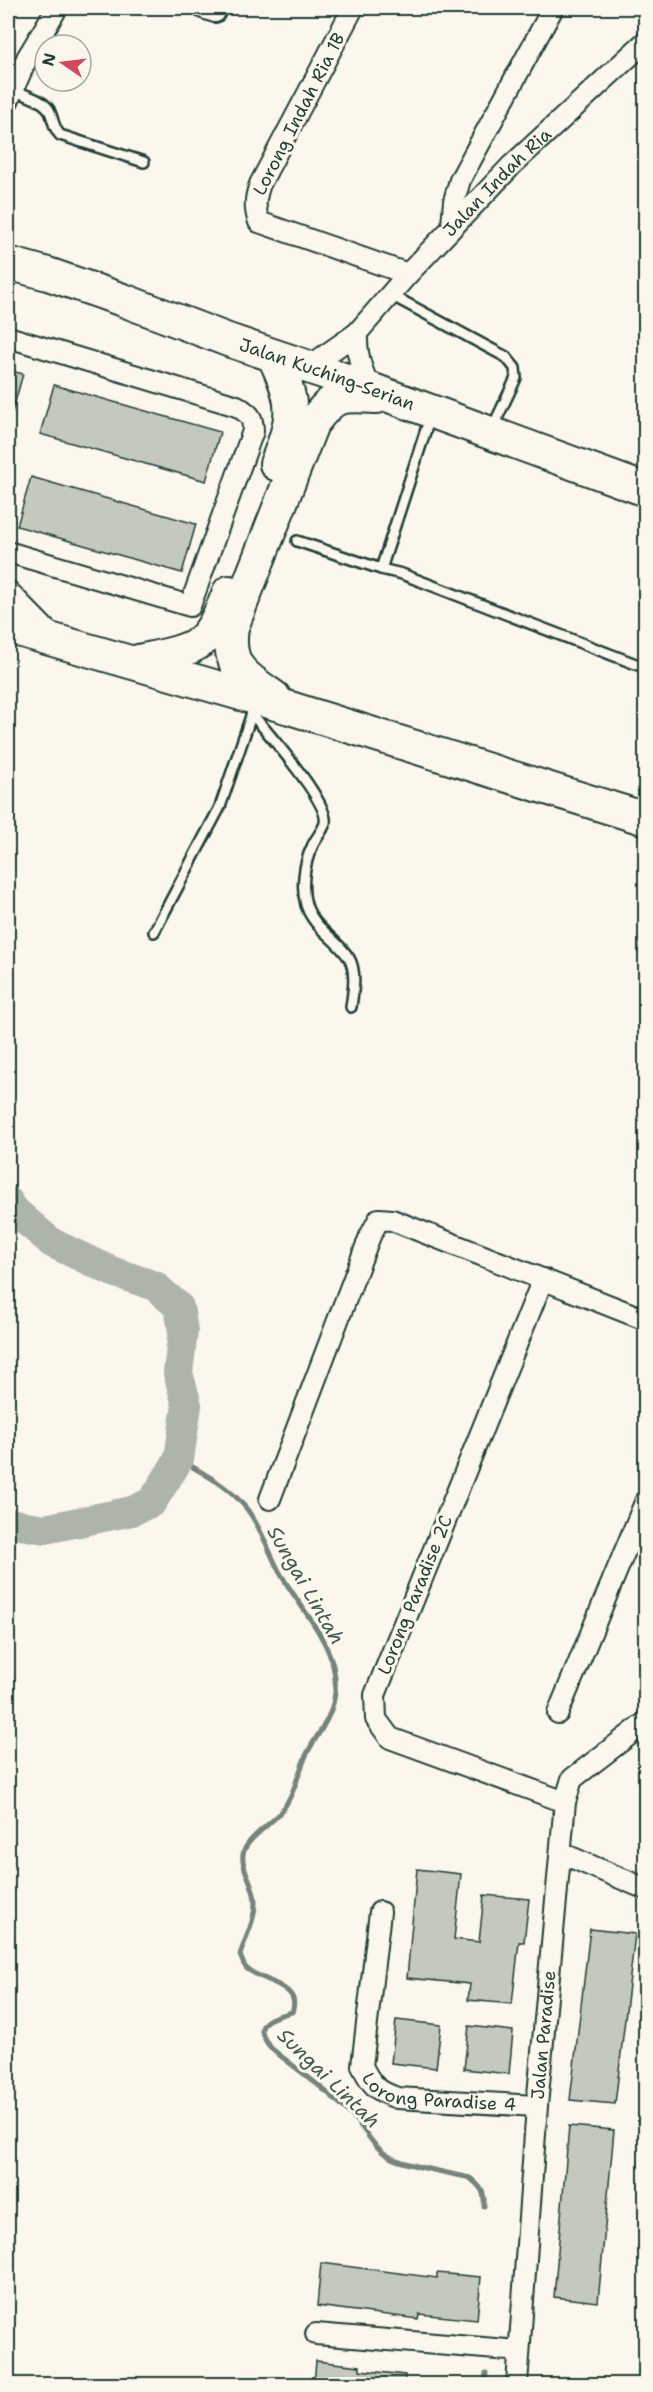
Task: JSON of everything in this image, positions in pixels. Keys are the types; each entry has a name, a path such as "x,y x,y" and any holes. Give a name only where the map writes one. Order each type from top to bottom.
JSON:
{"highway":[{"name":"Jalan Kuching-Serian","path":"8,263 123,300 274,357 383,394 645,490"},
{"path":"133,662 182,650 201,641 204,610 284,445 292,410 287,385 274,357"},
{"path":"290,708 243,675 232,659 230,642 232,627 312,424 328,402 345,395 383,394"},
{"path":"8,627 133,662 254,706 290,708 645,819"}],"street":[{"path":"10,95 27,58 57,8"},
{"name":"Lorong Indah Ria 1B","path":"352,8 260,184 254,203 259,222 408,274"},
{"path":"452,225 454,201 460,180 553,8"},
{"name":"Jalan Indah Ria","path":"307,368 357,333 452,225 512,165 645,41"},
{"path":"8,276 64,291 139,316 221,337"},
{"path":"357,333 356,353 364,377 383,394"},
{"path":"8,337 237,406 250,414 253,420 253,431 204,610 8,552"},
{"path":"8,591 58,642"},
{"path":"270,1499 370,1236 379,1219 392,1220 645,1320"},
{"name":"Lorong Paradise 2C","path":"543,1279 375,1695 376,1719 390,1738 565,1802"},
{"path":"558,1713 645,1500"},
{"name":"Jalan Paradise","path":"516,2385 537,2106 565,1802 573,1779 645,1722"},
{"path":"561,1853 645,1889"},
{"name":"Lorong Paradise 4","path":"380,1912 362,2067 368,2079 379,2092 397,2098 537,2106"},
{"path":"316,2334 519,2351"}],"lane":[{"path":"10,95 44,103 50,110 53,126 60,135 144,162"},
{"path":"391,295 506,357 515,368 516,378 490,434"},
{"path":"381,569 431,412"},
{"path":"297,541 413,579 645,668"},
{"path":"154,932 220,807 254,706"},
{"path":"254,706 324,811 325,822 310,849 304,868 305,902 310,916 350,959 354,981 351,1007"}],"building":[{"path":"8,370 23,374 11,416 8,416"},
{"path":"54,385 220,432 206,481 40,434"},
{"path":"31,477 196,524 182,573 17,526"},
{"path":"417,1869 461,1874 454,1939 479,1942 484,1895 529,1899 524,1942 519,1942 512,2004 468,2000 470,1984 407,1978"},
{"path":"590,1929 635,1934 615,2104 570,2100"},
{"path":"396,2020 441,2025 436,2068 391,2063"},
{"path":"469,2026 513,2031 509,2074 464,2069"},
{"path":"569,2126 614,2130 598,2302 554,2297"},
{"path":"321,2263 437,2278 437,2273 481,2277 477,2320 419,2314 418,2319 317,2306"},
{"path":"316,2361 360,2366 360,2370 405,2375 405,2385 314,2385"}],"waterway":[{"path":"8,1201 9,1206 52,1243 111,1271 155,1286 179,1307 183,1331 178,1373 187,1405 179,1459 152,1502 132,1511 45,1529 8,1523"},
{"name":"Sungai Lintah","path":"179,1459 226,1488 246,1508 257,1525 279,1571 321,1637 334,1672 335,1690 331,1710 308,1752 289,1799 281,1812 250,1841 244,1851 243,1863 255,1896 255,1910 240,1955 246,1968 286,1990 294,2003 292,2012 270,2019 265,2023 262,2033 272,2049 344,2108 384,2153 406,2163 470,2178 481,2190 484,2206"},
{"name":"Sungai Lintah","path":"485,2384 486,2373"}]}
